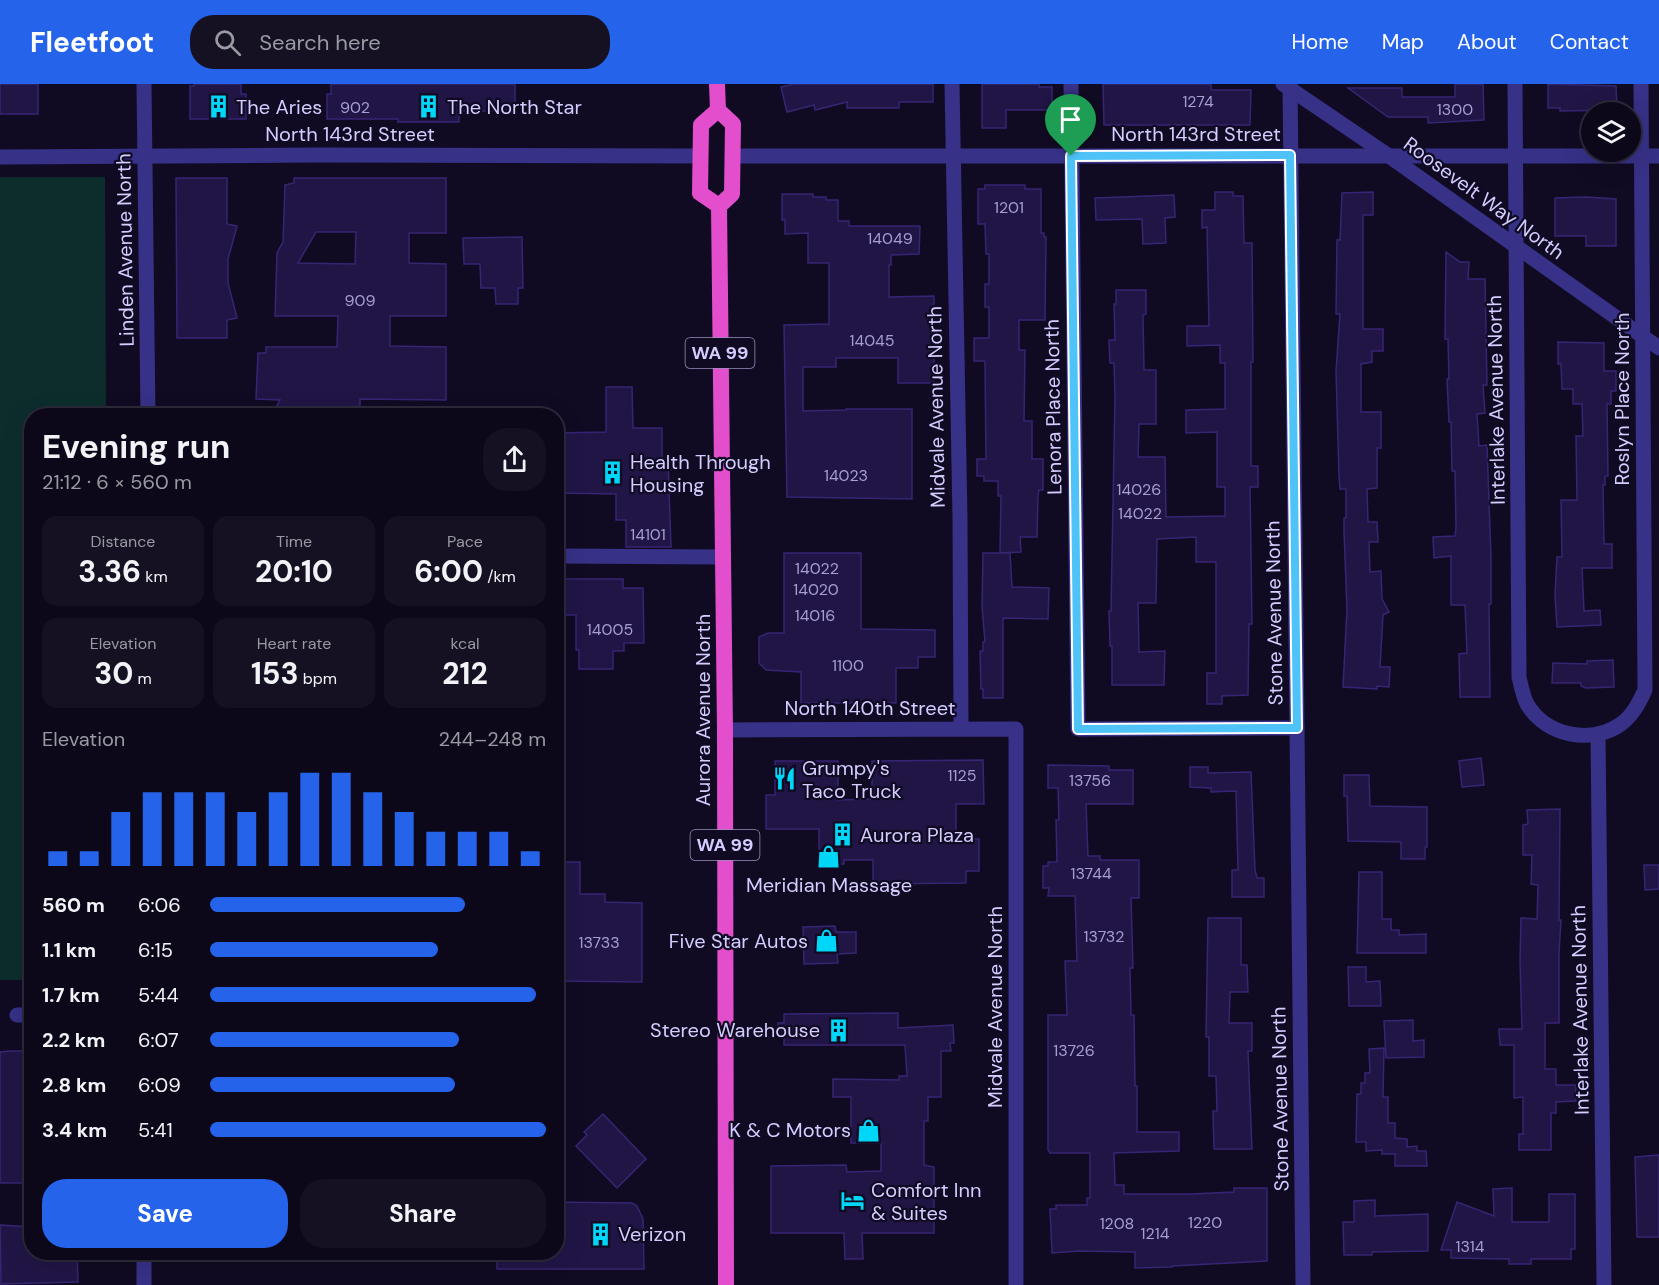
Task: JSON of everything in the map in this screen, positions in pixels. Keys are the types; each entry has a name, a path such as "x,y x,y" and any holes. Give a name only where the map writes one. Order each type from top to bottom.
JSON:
{"highway":[{"name":"Aurora Avenue North","path":"717,84 718,110 732,124 732,194 719,206 725,730 726,1285"},
{"path":"718,110 700,125 700,193 719,206"}],"street":[{"name":"Linden Avenue North","path":"144,84 147,408"},
{"name":"Midvale Avenue North","path":"952,84 951,155 959,507 961,729"},
{"name":"Lenora Place North","path":"1071,84 1078,729 1297,728"},
{"name":"Interlake Avenue North","path":"1515,84 1519,677 1523,695 1534,713 1545,723 1558,731 1578,736 1598,734 1604,1285"},
{"name":"Roslyn Place North","path":"1598,734 1622,723 1634,712 1645,690 1641,84"},
{"name":"Stone Avenue North","path":"1287,86 1290,155 1303,1285"},
{"name":"Roosevelt Way North","path":"1287,86 1659,348"},
{"name":"North 143rd Street","path":"0,157 700,156"},
{"name":"North 143rd Street","path":"732,156 1659,156"},
{"path":"564,556 723,557"},
{"name":"Midvale Avenue North","path":"1016,729 1016,1285"},
{"name":"North 140th Street","path":"725,730 1016,729"},
{"path":"144,1260 144,1285"}],"green space":[{"path":"0,177 105,177 106,408 24,408 24,980 0,980"}],"building":[{"path":"0,84 38,84 38,114 0,114"},
{"name":"The Aries","path":"194,84 241,84 241,94 246,94 246,119 190,119 190,86"},
{"path":"331,84 515,84 515,111 459,111 459,122 327,119 327,94 331,94"},
{"path":"794,84 933,84 933,102 899,102 899,108 847,108 847,102 815,110 814,105 787,112 781,87"},
{"path":"982,84 1039,84 1039,87 1052,87 1052,110 1006,110 1006,128 982,128"},
{"path":"1103,84 1211,84 1211,90 1251,90 1250,125 1104,125"},
{"path":"1455,84 1483,84 1484,120 1428,123 1428,117 1388,117 1348,88 1402,88 1402,97 1455,97"},
{"path":"1548,84 1616,86 1617,102 1581,102 1581,111 1560,111 1560,108 1548,108"},
{"path":"176,178 227,178 227,224 237,226 228,259 228,283 237,318 227,320 227,338 177,338"},
{"path":"294,178 446,178 446,233 409,233 409,263 446,264 446,316 390,316 390,346 446,347 446,400 360,399 360,408 276,408 280,400 256,399 258,353 266,353 266,347 337,347 338,316 275,316 277,253 283,242 285,185 294,183","holes":["316,232 356,232 355,264 298,263"]},
{"path":"985,185 1025,185 1025,189 1041,189 1041,233 1044,233 1046,237 1045,320 1019,320 1019,350 1025,350 1024,421 1032,421 1032,459 1043,459 1043,490 1039,490 1038,496 1037,537 1020,537 1021,552 1000,553 1001,496 998,496 998,481 984,481 984,476 977,476 977,459 986,459 985,363 974,361 974,338 989,338 989,307 985,307 985,284 989,284 989,254 986,254 985,224 978,224 978,189 985,189"},
{"path":"1215,192 1233,192 1233,196 1243,196 1244,243 1252,243 1251,466 1258,466 1258,487 1250,487 1252,624 1249,624 1248,695 1222,696 1222,704 1207,704 1207,673 1216,673 1216,562 1196,562 1196,537 1157,539 1156,603 1138,603 1139,652 1165,651 1164,685 1112,685 1109,611 1111,611 1115,396 1114,363 1110,363 1109,340 1115,340 1116,290 1146,290 1146,314 1143,315 1144,370 1156,370 1156,424 1139,424 1138,457 1165,457 1166,517 1225,516 1225,487 1217,487 1217,432 1186,433 1186,410 1225,409 1225,363 1220,363 1220,345 1187,346 1187,326 1209,326 1207,227 1202,228 1202,210 1215,210"},
{"path":"1373,192 1373,215 1363,215 1363,329 1383,329 1383,351 1372,351 1372,362 1361,364 1361,412 1381,412 1381,448 1377,448 1377,488 1367,489 1368,522 1377,522 1378,542 1369,542 1370,572 1381,571 1382,599 1389,612 1383,615 1380,667 1390,667 1389,687 1377,686 1377,689 1343,687 1347,609 1344,531 1346,489 1340,489 1336,371 1340,314 1336,314 1337,240 1340,240 1342,193"},
{"path":"782,194 813,194 813,197 838,200 838,221 849,221 849,226 920,226 919,254 891,255 889,297 934,296 934,383 898,383 898,358 836,358 836,367 803,367 803,411 912,409 912,499 787,497 784,325 829,324 829,263 808,263 808,233 785,234 785,220 782,220"},
{"path":"1174,195 1175,217 1165,218 1166,243 1143,244 1142,219 1096,220 1095,198"},
{"path":"1555,198 1616,199 1616,246 1586,246 1586,236 1555,236"},
{"path":"522,237 523,288 518,288 518,304 496,304 495,288 481,288 480,264 464,264 463,238"},
{"path":"1446,252 1460,262 1469,262 1468,279 1485,279 1487,385 1483,385 1485,413 1477,414 1479,446 1487,445 1491,558 1490,697 1460,697 1459,654 1467,653 1465,605 1451,605 1451,556 1434,558 1433,537 1455,536 1456,527 1455,471 1452,471 1447,379 1449,379 1448,339 1445,339"},
{"path":"1558,342 1604,343 1604,371 1616,371 1616,391 1611,391 1611,404 1607,404 1608,476 1605,476 1605,485 1603,485 1604,544 1612,544 1612,568 1582,568 1584,611 1600,610 1601,625 1557,627 1555,595 1557,557 1562,557 1561,500 1577,500 1576,436 1583,436 1582,404 1573,404 1573,389 1562,389 1561,364 1558,364"},
{"name":"Health Through Housing","path":"606,387 632,387 633,428 662,428 662,460 668,460 671,547 626,547 626,520 616,520 616,494 564,493 564,433 606,432"},
{"path":"784,553 861,553 861,629 935,630 935,657 918,657 918,668 896,668 896,703 801,703 801,672 766,670 759,663 759,637 768,633 784,633"},
{"path":"983,553 1010,553 1012,587 1049,588 1048,619 1003,618 1003,698 983,698 983,689 981,689 980,651 983,651 983,642 985,642 982,607"},
{"path":"564,579 623,579 623,588 643,588 644,643 624,643 624,651 613,651 613,669 579,669 579,650 576,650 576,615 564,615"},
{"path":"1613,660 1614,687 1586,688 1581,686 1581,683 1552,683 1553,663 1587,664 1587,661"},
{"path":"1481,758 1484,785 1462,787 1459,761"},
{"path":"983,760 984,804 956,804 956,839 979,839 979,871 966,871 966,883 873,884 873,860 844,860 844,864 819,864 819,829 766,829 766,795 775,795 775,761 838,761 838,800 872,799 872,761"},
{"path":"1048,765 1109,766 1109,770 1133,770 1133,804 1086,804 1088,856 1100,856 1100,860 1139,860 1139,898 1131,898 1133,968 1130,968 1131,1015 1134,1015 1137,1132 1179,1132 1179,1151 1114,1153 1115,1185 1124,1185 1124,1194 1191,1194 1234,1192 1234,1188 1267,1188 1267,1261 1135,1268 1135,1252 1052,1253 1050,1209 1056,1209 1056,1205 1087,1205 1087,1198 1090,1198 1090,1153 1050,1153 1048,1150 1048,1015 1067,1015 1065,961 1077,961 1075,896 1048,896 1049,888 1043,888 1043,866 1048,866 1048,862 1057,862 1056,820 1059,820 1058,788 1048,788"},
{"path":"1190,767 1208,767 1208,773 1251,772 1255,870 1257,878 1264,878 1264,897 1232,897 1232,870 1238,870 1236,791 1211,792 1211,788 1190,787"},
{"path":"1344,775 1369,775 1370,806 1427,807 1425,859 1401,859 1401,842 1348,841"},
{"path":"1560,809 1559,1023 1545,1023 1545,1069 1556,1069 1556,1085 1576,1085 1576,1101 1556,1102 1556,1113 1551,1113 1551,1150 1519,1150 1519,1134 1523,1134 1523,1097 1514,1098 1514,1045 1500,1045 1499,1029 1522,1029 1521,918 1537,919 1538,885 1531,884 1532,855 1523,855 1523,825 1528,824 1527,810"},
{"path":"564,862 580,862 580,894 605,894 605,902 642,903 642,982 564,981"},
{"path":"1644,865 1659,865 1659,889 1645,890"},
{"path":"1359,872 1382,872 1382,919 1391,919 1391,930 1399,930 1399,935 1426,934 1426,953 1357,953"},
{"path":"1208,918 1241,918 1241,965 1247,965 1248,992 1230,992 1229,1023 1252,1023 1252,1051 1248,1051 1252,1149 1214,1149 1213,1111 1217,1111 1216,1076 1209,1076 1209,1037 1206,1037"},
{"path":"835,926 836,932 856,932 856,953 837,954 838,963 804,964 803,927"},
{"path":"1348,967 1366,967 1366,982 1380,981 1381,1006 1349,1006"},
{"path":"898,1013 898,1028 953,1025 954,1043 950,1043 951,1051 941,1051 941,1097 928,1097 928,1121 924,1121 924,1165 934,1167 934,1233 862,1233 863,1259 845,1259 844,1233 771,1233 771,1166 846,1165 847,1172 881,1171 881,1143 851,1143 851,1097 833,1097 833,1079 899,1080 899,1076 907,1076 905,1045 784,1045 784,1037 778,1037 778,1023 784,1023 784,1014"},
{"path":"1413,1020 1413,1041 1424,1040 1424,1057 1386,1058 1384,1021"},
{"path":"1384,1048 1383,1097 1388,1097 1388,1123 1395,1123 1395,1138 1407,1139 1407,1147 1417,1146 1417,1151 1426,1151 1427,1166 1395,1166 1395,1154 1382,1154 1382,1150 1366,1151 1366,1142 1356,1142 1357,1094 1361,1094 1361,1083 1365,1083 1365,1073 1370,1073 1369,1049"},
{"path":"24,1051 24,1183 0,1183 0,1052"},
{"path":"603,1114 646,1159 617,1188 576,1146 587,1135 584,1132"},
{"path":"1659,1155 1659,1237 1637,1237 1635,1157"},
{"path":"1512,1188 1512,1222 1549,1222 1549,1194 1575,1194 1575,1249 1571,1249 1571,1259 1531,1259 1531,1264 1509,1264 1509,1259 1451,1258 1451,1250 1441,1250 1457,1202 1494,1216 1493,1189"},
{"path":"1375,1200 1375,1216 1428,1214 1428,1251 1344,1255 1343,1222 1354,1222 1354,1201"},
{"name":"Verizon","path":"564,1202 632,1203 637,1206 643,1219 644,1269 497,1269 497,1260 564,1260"},
{"path":"0,1225 24,1226 24,1260 77,1260 78,1282 1,1284"}],"place":[{"name":"The Aries","path":"218,107"},
{"name":"The North Star","path":"429,107"},
{"name":"Health Through Housing","path":"612,473"},
{"name":"Grumpy's Taco Truck","path":"784,779"},
{"name":"Aurora Plaza","path":"842,835"},
{"name":"Meridian Massage","path":"829,857"},
{"name":"Five Star Autos","path":"826,941"},
{"name":"Stereo Warehouse","path":"838,1030"},
{"name":"K & C Motors","path":"869,1130"},
{"name":"Comfort Inn & Suites","path":"853,1201"},
{"name":"Verizon","path":"600,1234"}],"route":[{"path":"1290,155 1297,728 1078,729 1071,156 1290,155"}]}
